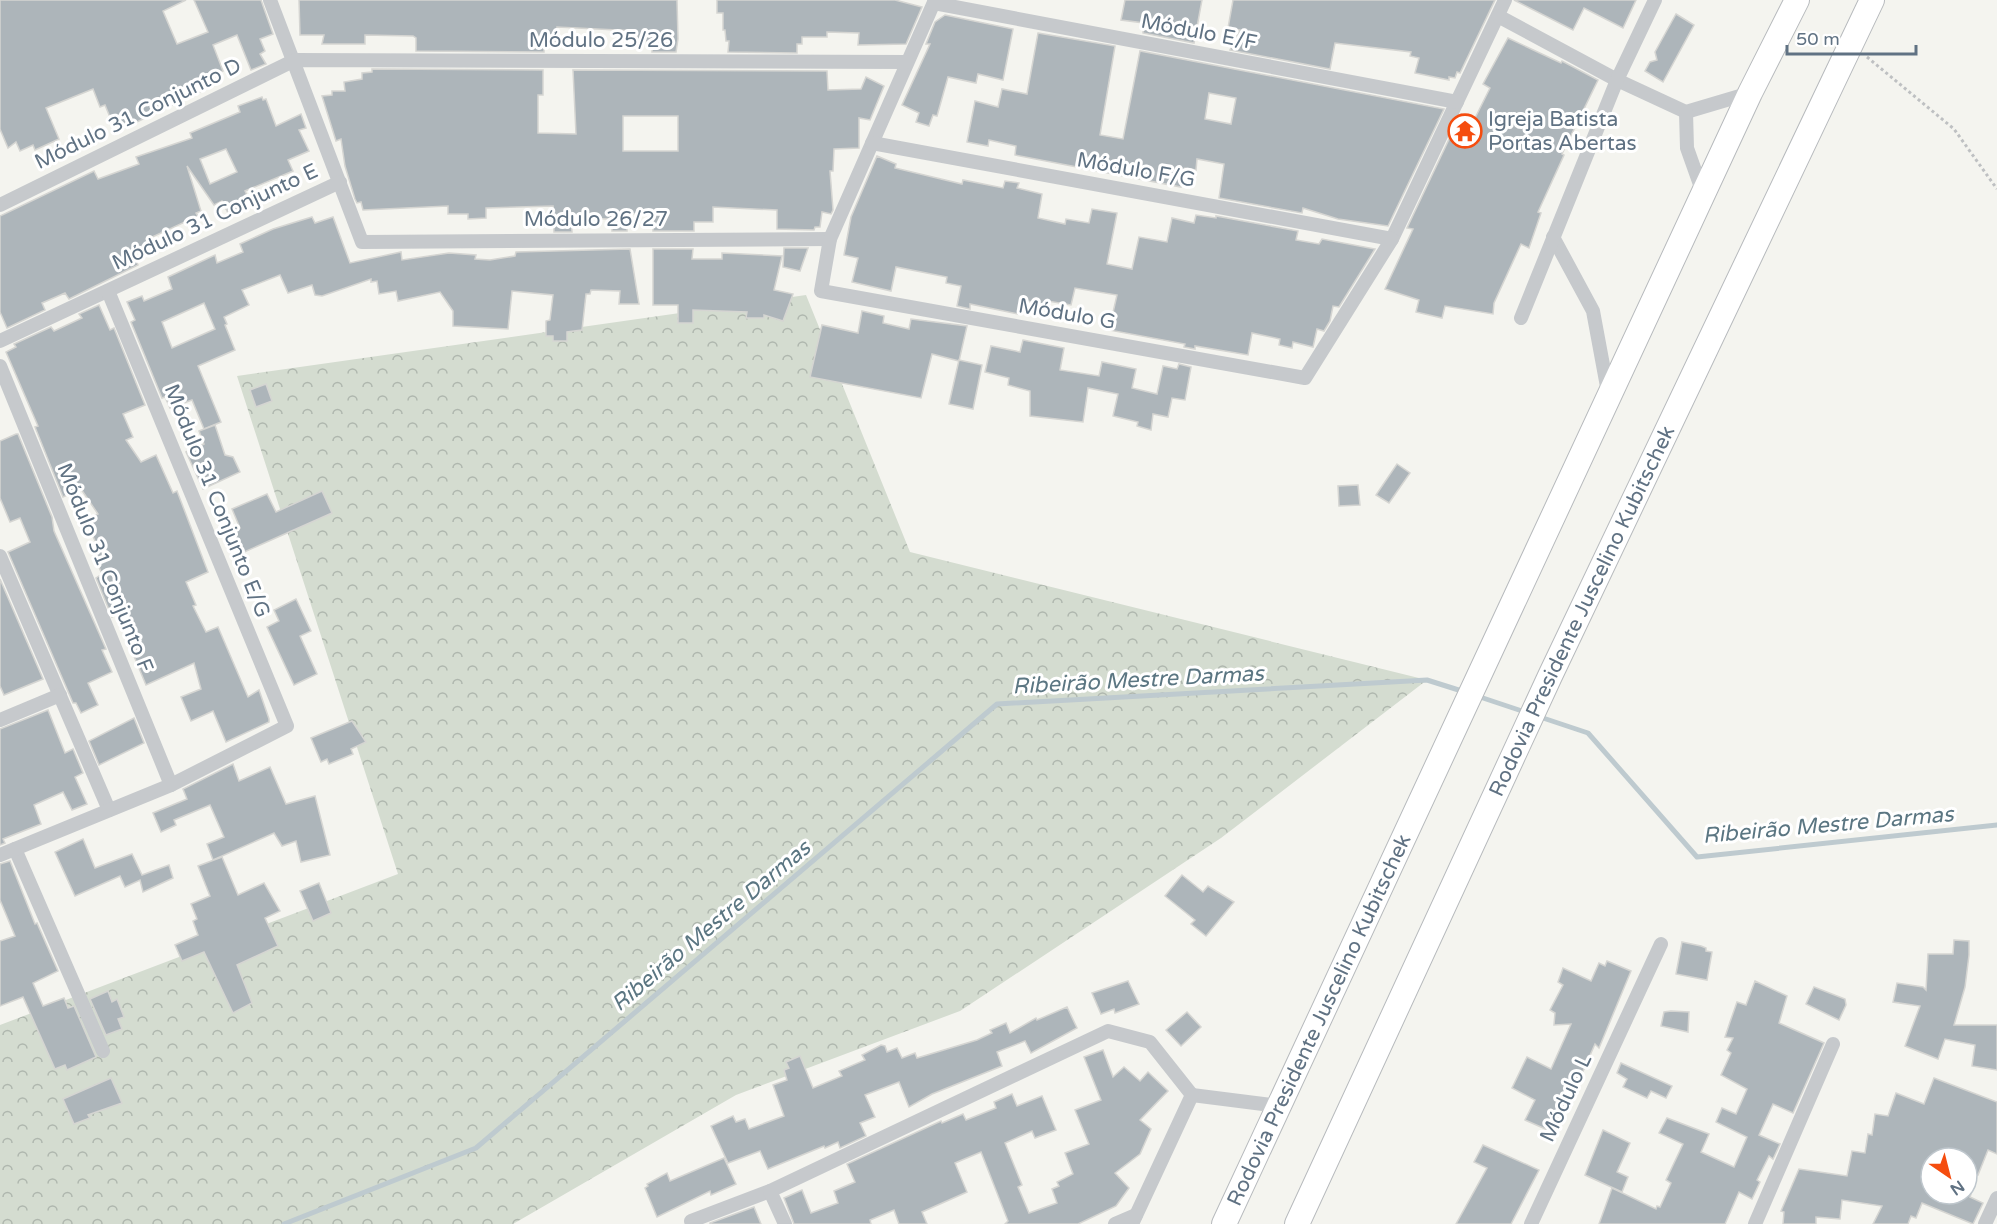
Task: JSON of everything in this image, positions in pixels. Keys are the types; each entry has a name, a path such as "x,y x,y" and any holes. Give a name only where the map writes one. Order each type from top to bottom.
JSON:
{"highway":[{"name":"Rodovia Presidente Juscelino Kubitschek","path":"1224,1224 1750,93 1797,0"},
{"name":"Rodovia Presidente Juscelino Kubitschek","path":"1297,1224 1550,676 1872,0"}],"street":[{"path":"270,0 340,182"},
{"path":"1392,238 1504,0"},
{"path":"1521,318 1617,80 1655,0"},
{"path":"830,239 934,2"},
{"name":"Módulo E/F","path":"934,2 1457,102"},
{"path":"1498,16 1617,80 1686,112 1750,93"},
{"name":"Módulo 25/26","path":"295,60 907,62"},
{"name":"Módulo 31 Conjunto D","path":"0,205 295,60"},
{"path":"1686,112 1687,148 1704,193"},
{"name":"Módulo F/G","path":"872,143 1392,238"},
{"name":"Módulo 26/27","path":"340,182 362,242 830,239"},
{"name":"Módulo 31 Conjunto E","path":"0,341 340,182"},
{"path":"1553,237 1593,311 1609,396"},
{"name":"Módulo G","path":"830,239 821,291 1305,378 1392,238"},
{"name":"Módulo 31 Conjunto E/G","path":"108,291 287,726 171,786"},
{"name":"Módulo 31 Conjunto F","path":"0,366 171,786"},
{"path":"0,556 109,810"},
{"path":"0,720 60,695"},
{"path":"0,855 171,786"},
{"path":"15,849 103,1051"},
{"name":"Módulo L","path":"1531,1224 1661,945"},
{"path":"691,1221 770,1191 1108,1031 1150,1042 1192,1095 1279,1106"},
{"path":"1755,1224 1833,1044"},
{"path":"1115,1224 1134,1219 1192,1095"},
{"path":"770,1191 785,1224"},
{"path":"1985,1224 1997,1198"}],"path":[{"path":"1851,45 1954,129 1997,189"}],"green space":[{"path":"806,295 910,552 1427,680 1221,838 960,1011 736,1095 513,1224 0,1224 0,1025 398,874 237,376"}],"building":[{"path":"0,0 186,0 163,11 177,44 208,32 194,0 261,0 273,34 260,39 265,51 260,54 266,64 251,70 237,35 213,45 223,71 200,80 204,90 116,132 105,105 100,107 93,89 46,108 59,139 35,150 33,145 20,151 16,142 8,148 0,129"},
{"path":"299,0 677,0 678,39 676,52 652,52 653,43 637,40 637,31 557,27 557,45 544,46 544,52 416,51 416,38 413,36 365,35 365,44 322,44 324,35 300,35"},
{"path":"717,0 895,0 922,7 906,44 858,45 859,33 827,32 827,37 802,37 802,44 797,44 797,53 728,52 729,41 726,41 725,30 723,30 723,13 717,13"},
{"path":"1125,0 1202,0 1194,43 1143,33 1144,23 1121,20"},
{"path":"1233,0 1495,0 1460,73 1457,72 1455,78 1449,77 1449,80 1415,73 1419,58 1410,56 1411,52 1335,43 1330,69 1230,50 1240,30 1228,28"},
{"path":"1514,0 1636,0 1623,28 1584,8 1573,30"},
{"path":"1676,14 1694,25 1663,82 1645,71 1650,62 1657,60 1655,52"},
{"path":"945,15 1013,29 1003,80 978,74 976,83 948,77 937,116 933,115 929,126 916,122 919,113 902,105 930,44 926,44 935,22"},
{"path":"1038,33 1115,46 1100,135 1123,139 1140,51 1444,109 1388,226 1338,219 1303,208 1302,213 1219,198 1224,164 1197,159 1196,170 1185,168 1181,187 1015,155 1016,146 989,140 988,146 967,142 975,101 998,107 1002,89 1027,94","holes":["1209,93 1236,98 1231,124 1205,119"]},
{"path":"1508,38 1561,63 1562,61 1598,80 1562,154 1564,155 1538,212 1541,213 1529,248 1521,244 1494,303 1493,314 1445,306 1442,318 1416,312 1419,300 1385,289 1413,229 1407,228 1461,114 1474,120 1490,88 1483,84"},
{"path":"372,69 543,70 543,95 538,95 538,133 576,134 573,70 827,71 828,90 861,89 866,77 884,86 870,120 859,118 859,148 834,149 833,171 830,171 833,210 831,214 822,212 820,227 815,227 814,230 777,229 777,210 713,207 713,222 694,222 694,231 653,231 653,213 627,214 627,231 612,231 612,219 571,218 572,232 554,232 553,206 486,208 486,218 468,219 468,214 448,214 448,206 363,210 361,202 357,203 355,199 345,166 341,139 336,141 322,96 332,95 332,91 345,91 344,82 362,79 362,73 372,72","holes":["623,116 678,116 678,151 623,151"]},
{"path":"262,97 263,100 266,99 276,126 301,114 306,128 299,130 309,151 288,160 293,171 245,191 252,205 229,215 222,201 214,205 187,166 201,211 196,213 198,216 152,237 154,241 132,252 138,265 69,299 65,293 42,303 45,310 7,328 0,312 0,216 94,171 98,179 139,164 136,157 192,138 190,133 240,112 238,106","holes":["226,149 237,172 210,184 200,159"]},
{"path":"877,156 896,164 895,168 962,184 963,180 1003,188 1005,181 1019,183 1017,188 1042,194 1038,218 1065,224 1066,219 1089,223 1092,209 1117,213 1107,264 1132,269 1139,237 1167,242 1172,218 1194,223 1196,215 1216,218 1216,216 1298,231 1296,240 1319,244 1322,239 1375,249 1339,307 1333,306 1330,321 1324,331 1317,329 1313,347 1293,342 1292,348 1279,345 1280,339 1252,333 1248,355 1195,346 1195,349 1184,347 1185,344 1109,330 1117,295 1075,288 1071,305 1048,301 1047,305 1021,300 1018,314 970,304 970,309 957,306 961,286 946,283 947,277 896,267 891,291 852,282 858,258 844,255 851,217"},
{"path":"312,217 315,223 333,217 350,263 401,252 402,260 449,253 476,255 475,259 490,260 515,256 516,252 630,249 639,304 619,304 620,291 591,290 590,294 586,294 582,330 567,332 567,341 553,341 553,336 546,336 546,321 550,320 553,295 512,291 508,329 453,326 453,311 440,292 398,301 396,291 379,294 377,281 371,282 371,279 322,296 315,295 312,285 288,293 280,275 242,290 249,305 224,317 235,350 198,366 221,422 204,429 192,400 170,408 165,397 162,398 131,322 135,320 127,302 142,296 144,301 172,289 168,277 215,255 217,263 243,252 240,244 273,229","holes":["204,303 215,329 172,348 162,322"]},
{"path":"784,248 808,248 800,271 783,267"},
{"path":"653,249 693,249 692,259 722,259 722,253 782,256 774,290 793,294 783,321 764,315 764,318 746,318 747,312 693,310 693,323 678,323 678,305 653,305"},
{"path":"99,305 110,330 114,328 145,405 123,414 133,437 126,440 141,462 156,455 173,493 177,491 208,572 186,582 196,605 193,606 206,632 218,627 248,697 259,690 269,719 269,722 226,742 213,711 191,721 181,697 201,689 194,663 146,685 131,649 139,646 124,611 112,617 96,578 102,574 92,552 99,549 85,520 98,514 81,489 63,497 35,427 38,426 6,352 16,347 14,344 51,327 54,331 82,318 79,314"},
{"path":"862,311 884,316 883,323 909,329 911,319 967,326 959,361 932,354 921,398 810,377 822,325 858,333"},
{"path":"1023,340 1064,348 1060,370 1099,376 1102,362 1136,369 1132,388 1157,394 1163,366 1177,369 1179,364 1191,367 1185,400 1172,398 1168,417 1153,414 1151,430 1137,426 1138,422 1113,416 1118,394 1088,388 1083,422 1030,416 1030,391 1008,385 1009,378 985,372 991,346 1020,352"},
{"path":"959,360 982,365 973,409 949,404"},
{"path":"266,384 272,401 256,407 250,390"},
{"path":"215,425 225,455 233,457 240,472 203,489 186,452 204,444 199,431"},
{"path":"18,434 52,517 54,531 106,649 102,650 112,672 88,683 98,705 81,713 76,703 73,703 8,552 30,542 20,518 10,522 0,498 0,441"},
{"path":"1397,464 1410,473 1389,503 1376,495"},
{"path":"1358,485 1360,505 1339,506 1338,486"},
{"path":"322,491 332,513 242,553 232,531 240,528 232,509 267,494 276,512"},
{"path":"0,579 43,679 4,695 0,686"},
{"path":"296,599 311,631 300,636 317,674 294,685 267,627 279,621 274,610"},
{"path":"48,710 65,753 73,749 83,773 75,777 87,804 72,810 63,792 34,805 41,824 3,839 5,843 0,845 0,729"},
{"path":"134,718 144,743 99,765 89,741"},
{"path":"352,721 366,742 351,749 353,754 329,764 327,759 321,762 311,738"},
{"path":"233,764 239,781 270,767 286,804 315,796 330,855 301,862 296,841 282,846 274,833 213,860 207,844 224,837 210,805 174,820 176,825 161,832 153,813 187,799 183,789"},
{"path":"83,839 95,868 132,854 142,875 169,865 173,878 143,892 140,880 125,887 120,876 75,896 55,852"},
{"path":"222,857 238,895 264,883 280,911 265,918 278,946 237,965 252,1003 233,1013 204,952 182,961 175,945 198,935 193,921 197,919 191,904 210,896 198,866"},
{"path":"10,861 35,924 37,923 58,971 33,983 43,1006 64,998 68,1008 74,1006 96,1057 67,1070 65,1065 55,1069 23,997 0,1006 0,941 15,936 0,900 0,864"},
{"path":"1182,875 1203,892 1208,886 1234,902 1206,936 1191,924 1195,920 1165,896"},
{"path":"319,883 331,913 313,921 300,891"},
{"path":"1954,940 1969,941 1969,955 1965,987 1954,1025 1997,1025 1997,1070 1972,1066 1975,1045 1945,1039 1938,1059 1905,1046 1920,1006 1893,1002 1897,983 1923,987 1926,990 1928,954 1953,954"},
{"path":"1682,942 1701,946 1706,948 1706,951 1712,952 1707,980 1676,974"},
{"path":"1607,961 1631,971 1599,1048 1595,1044 1577,1085 1574,1084 1550,1131 1525,1120 1535,1100 1512,1088 1527,1057 1551,1069 1571,1024 1554,1025 1555,1013 1550,1010 1563,985 1558,982 1563,968 1591,981 1599,963 1605,966"},
{"path":"1128,981 1139,1004 1115,1013 1114,1009 1101,1014 1092,993"},
{"path":"1755,981 1787,996 1779,1023 1824,1043 1793,1113 1773,1104 1759,1135 1780,1144 1773,1159 1769,1156 1757,1180 1760,1182 1752,1199 1739,1192 1725,1224 1599,1224 1612,1188 1656,1209 1657,1206 1660,1207 1671,1183 1666,1180 1683,1144 1659,1133 1667,1118 1709,1134 1701,1152 1734,1167 1747,1137 1716,1122 1722,1108 1736,1114 1747,1089 1721,1075 1731,1053 1727,1050 1733,1038 1725,1037 1737,1002 1746,1005"},
{"path":"1814,987 1845,999 1846,1005 1839,1020 1806,1004"},
{"path":"108,991 112,1002 117,999 124,1017 118,1019 122,1029 106,1035 90,999"},
{"path":"1067,1007 1077,1028 1031,1053 1025,1041 997,1052 1002,1066 932,1094 909,1107 899,1082 865,1095 875,1117 860,1123 866,1136 840,1148 838,1142 825,1148 824,1146 768,1169 760,1151 728,1163 711,1126 733,1116 736,1122 745,1119 749,1129 784,1116 773,1085 787,1080 784,1070 789,1068 786,1062 800,1056 813,1088 842,1076 839,1071 865,1060 862,1055 881,1045 885,1046 887,1052 897,1048 902,1058 915,1053 917,1058 977,1040 992,1033 990,1030 1006,1023 1010,1033 1036,1018 1037,1020"},
{"path":"1187,1012 1201,1027 1181,1046 1166,1030"},
{"path":"1664,1012 1689,1012 1688,1032 1661,1026"},
{"path":"1103,1050 1113,1077 1124,1067 1140,1081 1148,1072 1168,1091 1140,1120 1151,1129 1140,1154 1115,1173 1129,1188 1116,1206 1078,1224 1005,1224 1008,1221 981,1152 955,1163 967,1192 922,1212 927,1224 899,1224 894,1210 870,1220 871,1224 794,1224 784,1198 802,1190 811,1213 838,1203 834,1191 855,1182 847,1164 941,1121 942,1123 963,1114 966,1120 996,1108 994,1102 1012,1094 1017,1106 1042,1096 1056,1130 1035,1138 1032,1131 1005,1143 1022,1185 1018,1187 1029,1213 1057,1203 1052,1189 1059,1186 1057,1182 1073,1174 1065,1153 1089,1144 1075,1110 1101,1100 1084,1057"},
{"path":"1621,1063 1672,1086 1666,1098 1651,1091 1647,1098 1623,1087 1627,1079 1617,1073"},
{"path":"111,1078 122,1103 88,1115 90,1118 74,1124 63,1099"},
{"path":"1934,1078 1997,1102 1997,1154 1988,1150 1979,1172 1979,1146 1919,1146 1921,1206 1916,1218 1911,1216 1908,1224 1873,1224 1882,1206 1842,1200 1840,1219 1816,1217 1816,1224 1783,1224 1784,1212 1781,1211 1799,1169 1847,1176 1852,1151 1865,1153 1868,1134 1872,1135 1875,1114 1888,1116 1896,1093 1924,1104"},
{"path":"1603,1130 1630,1143 1617,1172 1628,1177 1622,1192 1585,1175"},
{"path":"1483,1145 1539,1170 1511,1224 1456,1224 1487,1168 1474,1162"},
{"path":"724,1158 736,1184 711,1195 710,1191 657,1217 645,1188 647,1184 667,1173 670,1181"},
{"path":"1979,1201 1983,1203 1973,1224 1929,1206 1979,1206"},
{"path":"754,1207 761,1224 710,1224 710,1223"}],"waterway":[{"name":"Ribeirão Mestre Darmas","path":"284,1224 476,1148 997,704 1427,680 1465,692"},
{"name":"Ribeirão Mestre Darmas","path":"1477,696 1525,712"},
{"name":"Ribeirão Mestre Darmas","path":"1537,716 1588,733 1697,857 1997,825"}],"place":[{"name":"Igreja Batista Portas Abertas","path":"1465,131"}]}
